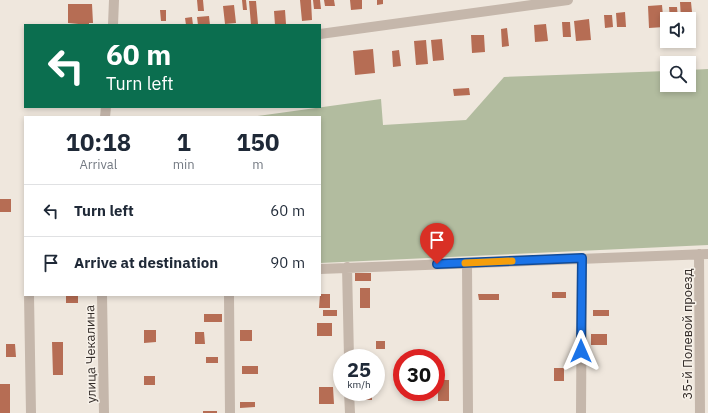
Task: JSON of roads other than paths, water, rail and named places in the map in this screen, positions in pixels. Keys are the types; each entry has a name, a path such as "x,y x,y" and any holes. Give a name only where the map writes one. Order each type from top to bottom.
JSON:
{"street":[{"path":"113,24 114,0"},
{"path":"321,34 515,4 568,0"},
{"path":"321,269 704,254"},
{"name":"35-й Полевой проезд","path":"700,413 704,254"},
{"path":"581,413 582,258"},
{"path":"468,263 468,413"},
{"path":"347,267 349,349"},
{"path":"29,296 31,413"},
{"name":"улица Чекалина","path":"102,296 104,413"},
{"path":"229,296 230,413"},
{"path":"349,401 350,413"}]}
